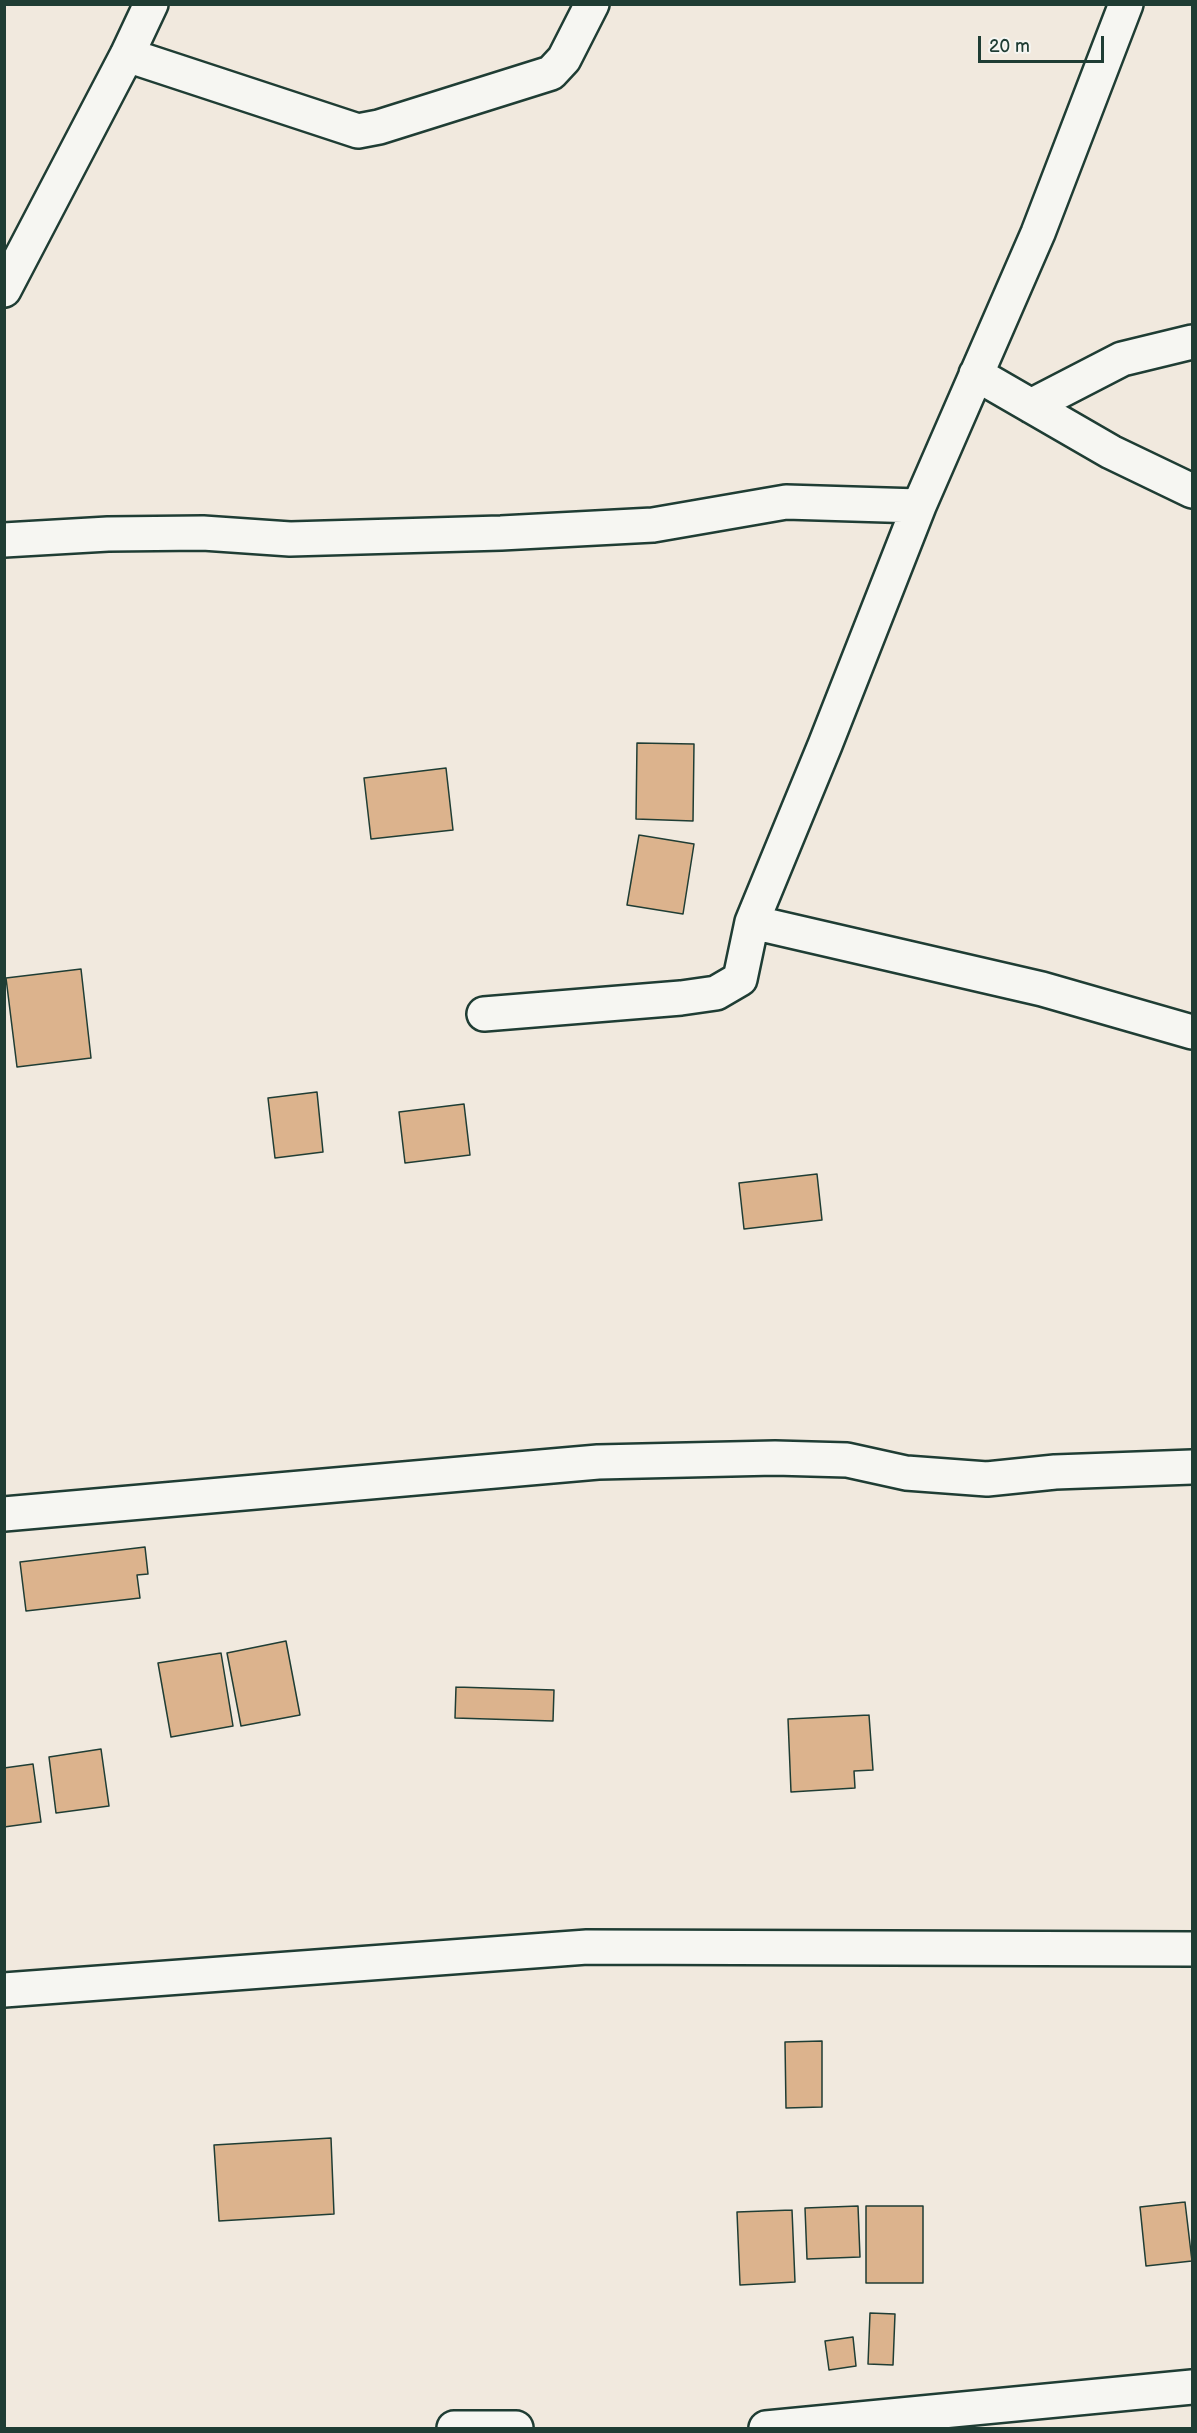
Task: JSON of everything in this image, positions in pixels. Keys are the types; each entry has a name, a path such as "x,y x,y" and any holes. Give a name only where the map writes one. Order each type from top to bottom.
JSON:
{"street":[{"path":"4,290 127,55 151,4"},
{"path":"127,55 358,131 379,127 551,73 564,59 592,4"},
{"path":"484,1014 681,998 716,993 740,979 752,922 825,746 919,506 1038,233 1125,4"},
{"path":"1031,406 1122,359 1192,342"},
{"path":"976,374 1111,452 1192,491"},
{"path":"4,540 108,534 203,533 290,538 501,533 653,525 786,502 919,506"},
{"path":"752,922 1042,990 1192,1032"},
{"path":"4,1514 598,1462 775,1458 847,1460 906,1473 987,1479 1055,1472 1192,1467"},
{"path":"4,1990 587,1947 1192,1949"},
{"path":"766,2428 1192,2387"},
{"path":"454,2428 516,2428"}],"building":[{"path":"637,743 694,744 693,821 636,819"},
{"path":"446,768 453,830 371,839 364,778"},
{"path":"639,835 694,844 683,914 627,905"},
{"path":"81,969 91,1058 17,1067 6,978"},
{"path":"317,1092 323,1152 275,1158 268,1098"},
{"path":"464,1104 470,1155 405,1163 399,1112"},
{"path":"817,1174 822,1220 744,1229 739,1183"},
{"path":"145,1547 148,1574 137,1575 140,1598 26,1611 20,1562"},
{"path":"286,1641 300,1715 241,1726 227,1653"},
{"path":"221,1653 233,1726 171,1737 158,1663"},
{"path":"456,1687 554,1690 553,1721 455,1718"},
{"path":"869,1715 873,1770 854,1771 855,1788 791,1792 788,1719"},
{"path":"101,1749 109,1806 56,1813 49,1757"},
{"path":"33,1764 41,1822 4,1827 4,1768"},
{"path":"822,2041 822,2107 786,2108 785,2042"},
{"path":"331,2138 334,2214 219,2221 214,2145"},
{"path":"1185,2202 1192,2261 1146,2266 1140,2207"},
{"path":"858,2206 860,2257 807,2259 805,2208"},
{"path":"866,2206 923,2206 923,2283 866,2283"},
{"path":"792,2210 795,2282 740,2285 737,2212"},
{"path":"870,2313 895,2314 893,2365 868,2364"},
{"path":"853,2337 856,2366 829,2370 825,2341"}]}
